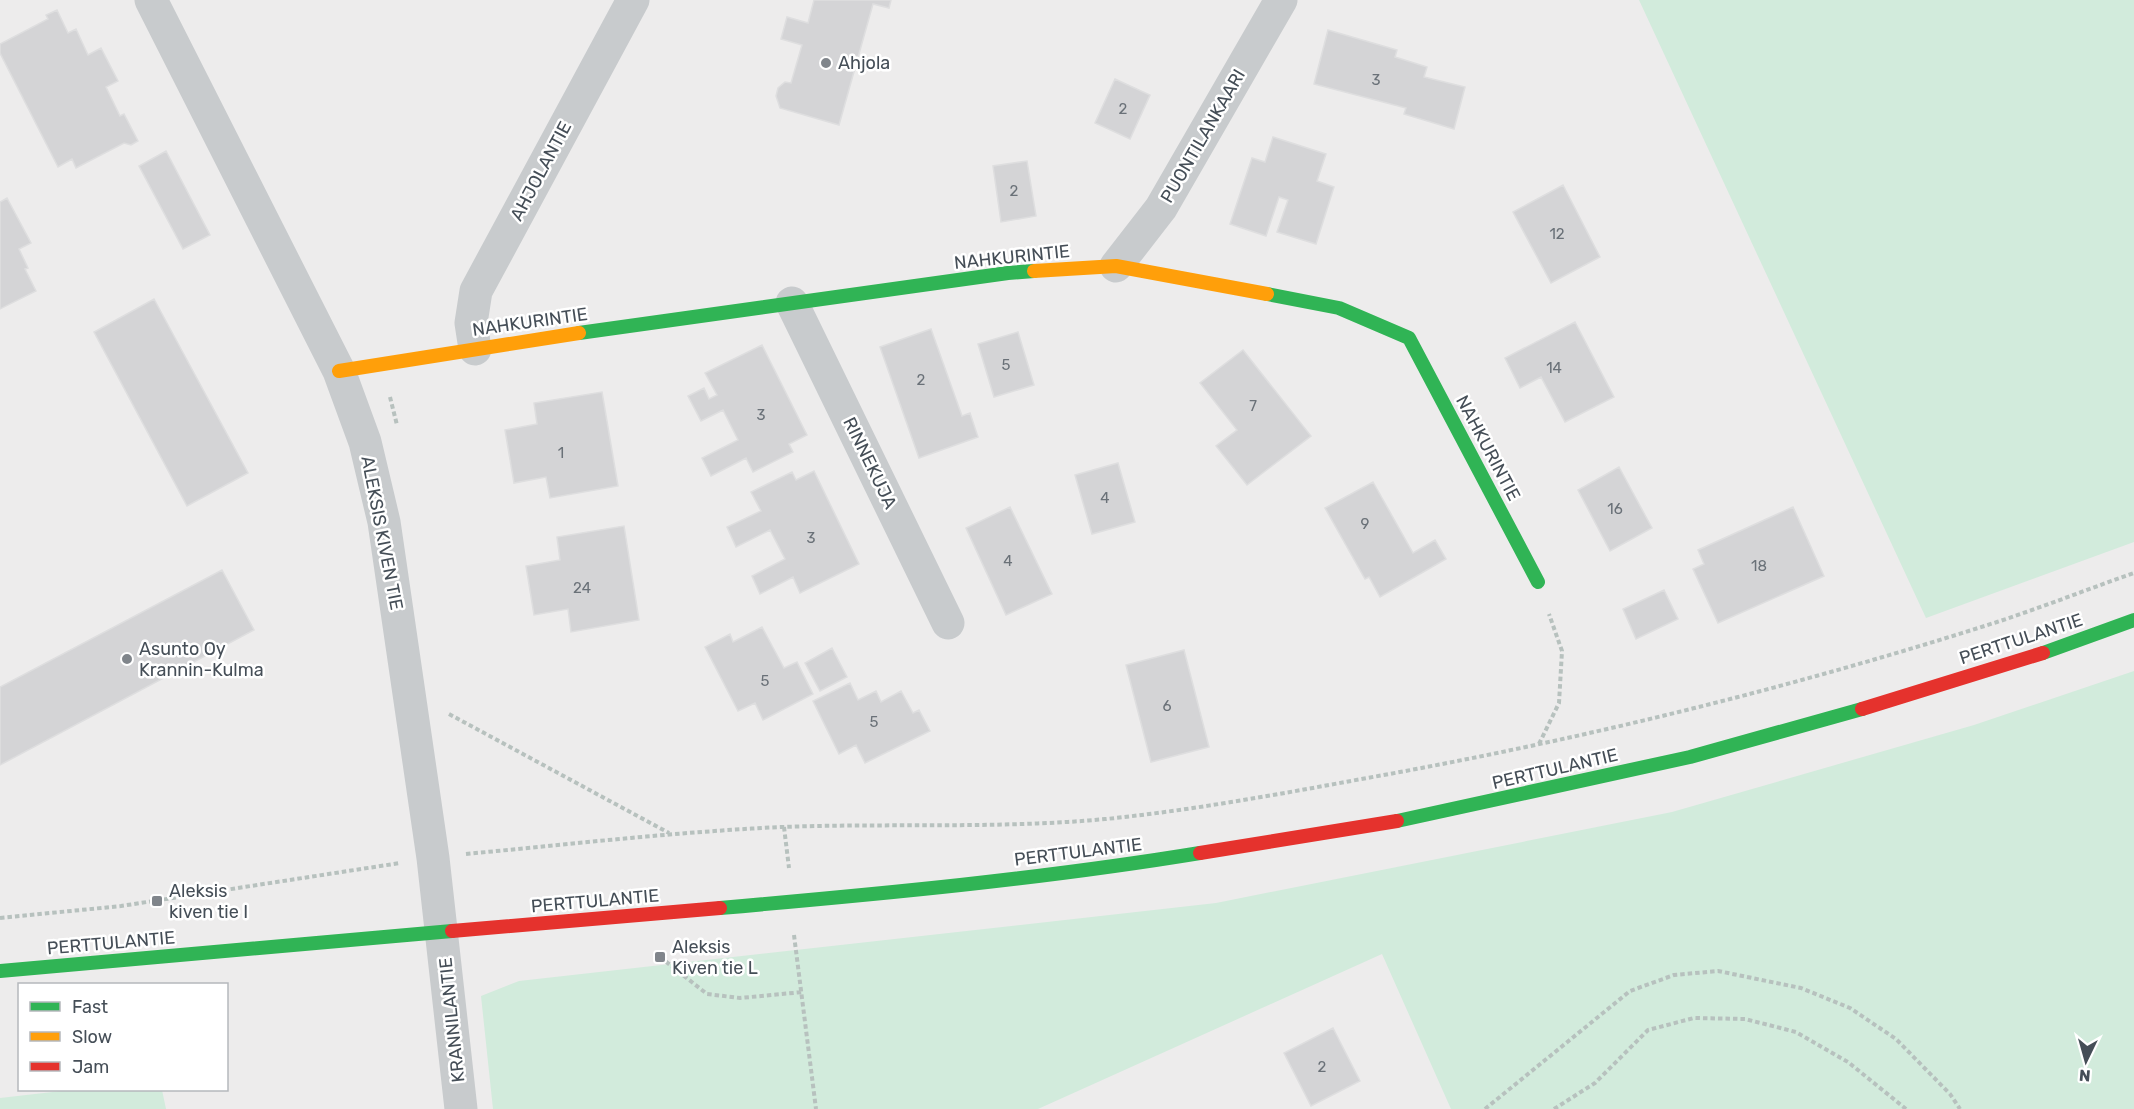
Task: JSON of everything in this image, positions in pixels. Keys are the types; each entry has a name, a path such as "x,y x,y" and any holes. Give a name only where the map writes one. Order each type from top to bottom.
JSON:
{"street":[{"name":"ALEKSIS KIVEN TIE","path":"151,0 339,371 365,442 384,522 442,932"},
{"name":"AHJOLANTIE","path":"475,349 471,323 476,291 633,0"},
{"name":"PUONTILANKAARI","path":"1116,266 1161,208 1281,0"},
{"name":"NAHKURINTIE","path":"339,371 475,349 1008,273 1116,266 1340,308 1409,338 1538,582"},
{"name":"RINNEKUJA","path":"792,303 948,623"},
{"name":"PERTTULANTIE","path":"0,971 843,897 1122,867 1417,818 1690,757 1869,707 2042,653 2134,620"},
{"name":"KRANNILANTIE","path":"442,932 461,1109"}],"path":[{"path":"0,918 121,906 433,858 670,834 784,827 1023,824 1105,819 1217,805 1481,757 1792,682 1998,621 2134,573"},
{"path":"1538,582 1562,651 1558,703 1539,744"},
{"path":"449,714 670,834"},
{"path":"784,827 789,873"},
{"path":"794,931 816,1109"},
{"path":"660,957 707,994 740,998 803,992"},
{"path":"1485,1109 1630,991 1674,975 1718,971 1801,987 1850,1008 1896,1039 1950,1094 1960,1109"},
{"path":"1554,1109 1596,1083 1648,1030 1694,1018 1745,1019 1796,1032 1848,1062 1906,1109"}],"green space":[{"path":"1639,0 2134,0 2134,542 1926,618"},
{"path":"2134,671 2134,1109 1451,1109 1382,954 1038,1109 493,1109 481,996 519,981 1216,903 1672,812 1974,725"},
{"path":"61,1091 162,1091 166,1109 0,1109 0,1098"}],"building":[{"name":"Ahjola","path":"814,0 891,0 889,8 873,4 839,125 780,108 776,96 778,88 785,82 791,83 802,45 781,39 787,17 808,23"},
{"path":"57,10 68,33 76,29 88,55 101,48 118,81 106,87 120,116 124,114 138,141 131,145 124,143 76,168 72,159 58,167 0,53 0,44 48,19 46,15"},
{"path":"1328,30 1397,50 1395,57 1427,67 1424,77 1465,87 1454,129 1404,114 1406,108 1314,84"},
{"path":"1115,79 1150,95 1130,139 1095,123"},
{"path":"1273,137 1326,154 1317,181 1334,187 1316,244 1277,232 1288,200 1279,197 1266,236 1230,224 1252,158 1265,162"},
{"path":"166,151 210,235 183,249 139,166"},
{"path":"1027,161 1036,216 1001,222 993,166"},
{"path":"1563,185 1600,257 1551,283 1513,212"},
{"path":"7,198 31,243 19,249 28,268 25,269 36,291 0,309 0,202"},
{"path":"154,299 248,473 187,506 94,332"},
{"path":"1575,322 1614,397 1565,422 1541,377 1520,388 1505,358"},
{"path":"931,329 962,416 970,413 978,437 919,458 880,347"},
{"path":"1018,332 1034,385 994,397 978,344"},
{"path":"762,345 807,435 789,444 793,452 753,472 746,458 711,476 702,458 738,440 723,410 701,421 688,396 704,388 709,399 717,395 705,373"},
{"path":"1243,350 1311,436 1247,485 1216,446 1237,430 1200,383"},
{"path":"602,392 618,486 550,498 546,477 514,483 505,430 537,424 534,403"},
{"path":"1118,463 1135,522 1092,534 1075,475"},
{"path":"1619,467 1652,528 1610,551 1578,490"},
{"path":"814,471 859,564 800,593 793,577 760,594 752,576 785,559 770,530 736,547 727,527 761,511 751,492 792,472 796,480"},
{"path":"1373,482 1413,553 1435,540 1446,559 1380,597 1369,577 1365,579 1325,508"},
{"path":"1010,507 1052,594 1006,615 966,528"},
{"path":"1793,507 1824,576 1718,623 1693,569 1704,564 1698,550"},
{"path":"624,526 639,620 571,632 568,609 534,615 526,566 560,560 557,537"},
{"name":"Asunto Oy Krannin-Kulma","path":"222,570 254,630 0,765 0,687"},
{"path":"1664,590 1678,619 1636,639 1623,609"},
{"path":"762,627 784,668 797,662 813,694 763,720 755,703 738,711 705,647 730,634 733,642"},
{"path":"832,648 847,677 820,691 805,663"},
{"path":"1184,650 1209,747 1151,762 1126,665"},
{"path":"850,683 858,700 876,691 881,702 901,691 913,713 919,710 930,731 865,763 856,745 839,754 813,701"},
{"path":"1333,1028 1360,1081 1311,1106 1284,1053"}],"traffic: fast":[{"path":"579,333 1034,271"},
{"path":"1267,294 1339,308 1409,338 1538,582"},
{"path":"2043,653 2134,620"},
{"path":"1397,821 1690,757 1862,709"},
{"path":"720,908 1020,878 1200,853"},
{"path":"0,971 452,931"}],"traffic: slow":[{"path":"1034,271 1116,266 1267,294"},
{"path":"339,371 579,333"}],"traffic: jam":[{"path":"1862,709 2043,653"},
{"path":"1200,853 1397,821"},
{"path":"452,931 720,908"}],"place":[{"name":"Ahjola","path":"826,63"},
{"name":"Asunto Oy Krannin-Kulma","path":"127,659"},
{"name":"Aleksis kiven tie I","path":"157,901"},
{"name":"Aleksis Kiven tie L","path":"660,957"}]}
